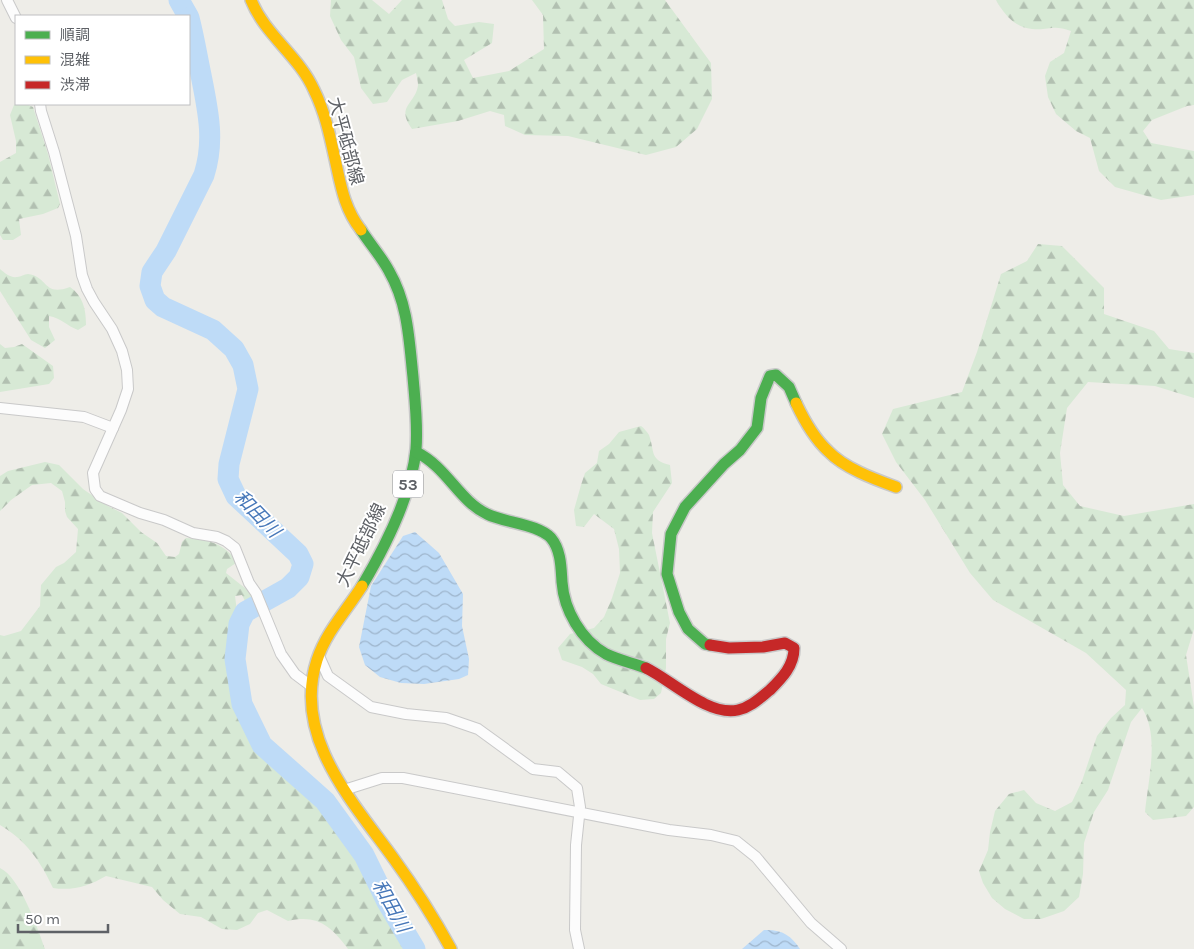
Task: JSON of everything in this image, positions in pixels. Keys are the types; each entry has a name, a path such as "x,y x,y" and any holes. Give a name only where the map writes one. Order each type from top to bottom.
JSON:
{"street":[{"path":"7,0 15,16"},
{"name":"大平砥部線","path":"251,0 253,8 268,29 309,79 329,132 340,189 346,208 381,258 402,297 407,319 410,348 416,431 416,452 412,471 389,532 366,579 325,641 318,656 311,686 314,727 332,771 428,907 451,949"},
{"path":"40,105 76,236 82,275 94,302 112,329 122,351 127,370 128,389 113,428 92,473 95,489 100,496 140,514 164,520 192,533 222,539 235,548 281,654 295,674 311,686"},
{"path":"416,452 434,462 469,500 486,513 550,536 556,546 562,564 567,610 584,636 601,651 653,671 688,695 731,711 752,706 781,679 795,656 794,648 784,643 764,647 729,648 705,644 688,629 678,612 667,574 668,553 671,534 685,506 724,464 740,450 756,428 761,398 770,376 776,375 788,387 802,416 827,451 836,459 870,478 896,487"},
{"path":"0,408 84,417 113,428"},
{"path":"318,656 328,676 371,707 406,714 446,718 478,729 533,769 558,772 577,788 580,807 576,845 575,930 579,949"},
{"path":"344,790 382,778 403,778 579,813 736,841 756,857 810,923 841,949"}],"green space":[{"path":"331,0 372,0 389,14 402,0 442,0 448,19 455,26 479,22 494,24 492,43 464,60 473,78 509,71 544,49 543,15 532,0 665,0 711,63 712,99 697,129 676,147 646,155 568,136 525,135 505,126 504,115 490,111 458,121 412,129 405,115 418,85 416,73 402,80 387,102 373,104 361,88 354,57 341,40 330,16"},
{"path":"996,0 1194,0 1194,105 1152,120 1143,131 1151,143 1194,151 1194,195 1161,200 1115,187 1099,171 1090,138 1076,131 1056,114 1048,97 1045,76 1050,62 1064,53 1071,31 1059,28 1032,29 1020,26 1006,15"},
{"path":"14,105 28,105 33,107 48,154 60,204 58,208 43,214 19,219 21,235 13,240 3,240 0,235 0,162 16,153 16,141 10,115"},
{"path":"1038,244 1062,246 1104,288 1104,314 1154,331 1169,349 1194,353 1194,398 1155,386 1088,382 1067,408 1060,453 1063,485 1080,506 1124,516 1194,504 1194,629 1186,655 1194,707 1194,807 1186,816 1153,820 1145,812 1152,745 1147,719 1142,708 1131,722 1108,790 1094,812 1084,843 1083,874 1079,897 1064,911 1041,919 1024,919 1005,909 992,898 983,883 979,871 988,850 995,811 1009,794 1024,790 1036,803 1055,811 1072,802 1082,781 1097,736 1111,718 1125,705 1126,690 1086,653 993,600 970,573 925,500 896,462 882,434 893,409 962,392 977,352 1001,274 1027,261"},
{"path":"0,269 12,277 28,274 35,276 55,290 70,287 78,294 83,303 86,325 78,330 57,318 49,316 49,327 55,340 45,348 31,340 0,291"},
{"path":"0,344 5,348 22,344 53,366 54,378 49,384 0,392"},
{"path":"641,426 649,435 656,458 670,465 672,483 653,512 652,533 670,623 666,639 666,668 661,693 654,699 640,700 601,684 593,674 582,667 562,660 558,648 570,634 594,628 604,617 620,573 619,549 614,529 594,514 584,527 576,526 574,510 585,473 597,463 599,451 609,444 619,432"},
{"path":"45,462 59,465 83,489 106,505 122,513 141,532 157,543 166,556 175,557 179,554 182,542 186,538 214,543 226,550 236,560 236,563 227,569 226,573 250,592 252,599 249,603 245,601 242,595 235,596 237,611 231,620 233,636 227,651 229,683 236,702 258,747 314,797 352,845 374,884 381,902 409,949 348,949 336,934 322,924 307,919 288,921 267,910 258,913 250,924 237,930 222,929 201,917 180,914 163,900 152,887 106,876 81,887 53,888 32,852 18,838 0,825 0,635 4,636 21,631 40,606 41,585 56,567 64,563 76,552 78,529 67,517 62,491 51,483 32,485 11,500 0,511 0,476 8,471"},
{"path":"0,868 7,873 21,892 45,949 0,949"}],"water":[{"path":"415,532 439,553 463,594 462,626 469,659 468,675 459,679 424,684 401,683 380,677 365,665 359,647 371,586 403,536"},
{"path":"764,930 785,934 800,949 742,949"}],"waterway":[{"name":"和田川","path":"179,0 187,15"},
{"name":"和田川","path":"190,23 208,113 209,150 204,175 166,251 152,272 150,286 155,300 163,307 213,330 234,349 243,365 248,389 229,464 228,479 236,496 298,554 303,564 299,577 288,588 245,612 239,624 235,659 242,704 262,745 325,801 364,855 387,902 415,949"}],"traffic: fast":[{"path":"361,230 389,271 404,309 410,349 417,431 413,466 403,502 380,554 362,586"},
{"path":"710,645 705,644 688,629 679,612 667,574 671,534 685,507 724,464 740,450 757,428 761,398 770,376 776,375 789,387 796,403"},
{"path":"416,452 436,466 468,501 477,508 494,517 538,530 551,538 559,553 563,593 575,623 589,641 606,654 646,668"}],"traffic: slow":[{"path":"251,0 257,13 300,67 314,90 327,124 344,196 355,222 361,230"},
{"path":"796,403 806,422 823,446 842,463 896,487"},
{"path":"362,586 331,631 317,660 311,688 313,716 320,742 331,767 345,791 409,881 451,949"}],"traffic: jam":[{"path":"646,668 703,703 727,711 738,710 755,702 779,681 790,666 794,648 785,643 763,647 729,648 710,645"}]}
